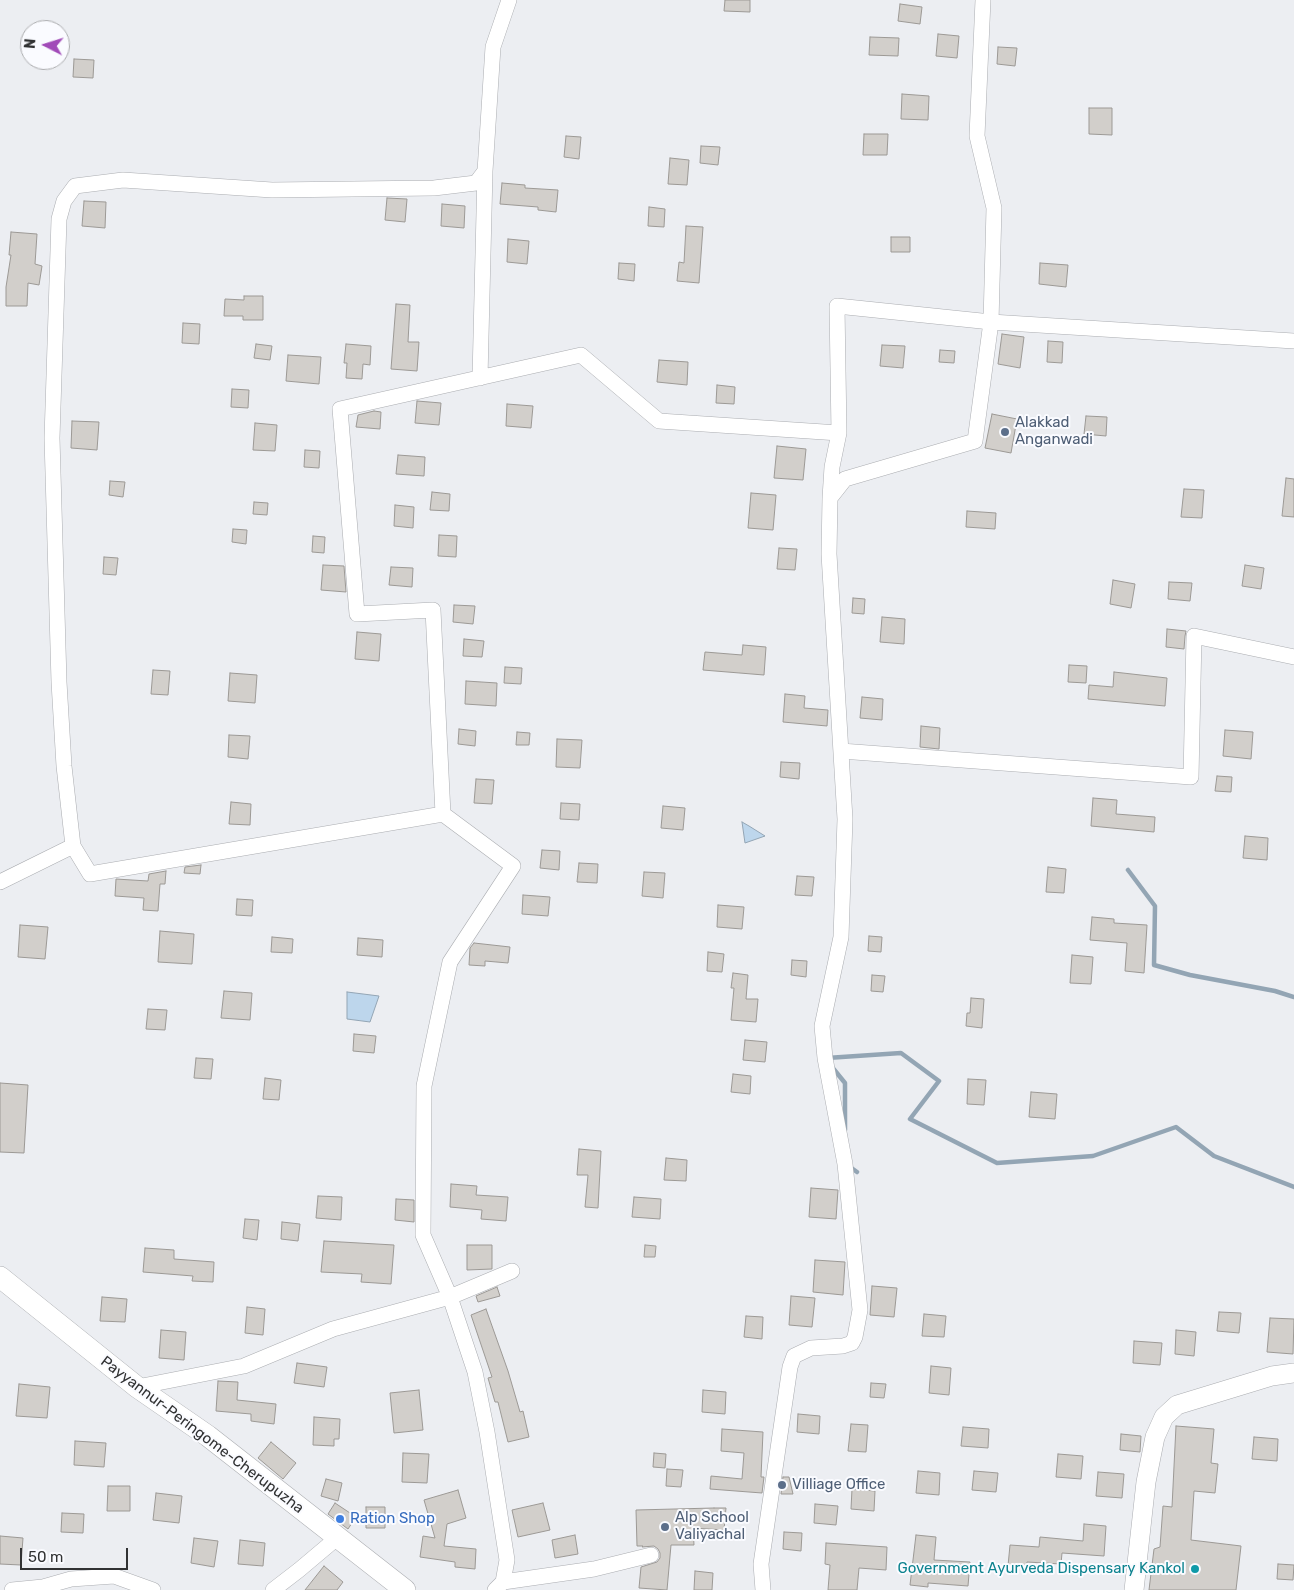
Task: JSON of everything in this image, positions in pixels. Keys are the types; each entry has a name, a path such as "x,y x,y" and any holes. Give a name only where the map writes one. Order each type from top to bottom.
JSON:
{"main road":[{"name":"Payyannur-Peringome-Cherupuzha","path":"0,1277 137,1387 208,1436 406,1590"}],"street":[{"path":"480,378 485,172 493,48 510,0"},
{"path":"830,498 845,479 975,441 991,322 994,208 977,136 983,0"},
{"path":"485,172 476,183 434,188 272,190 122,180 75,186 64,201 59,219 52,438 59,682 64,766 73,846 90,874 443,814 514,866 450,962 424,1086 423,1235 450,1297 475,1372 487,1432 507,1560 499,1586 594,1569 651,1555"},
{"path":"763,1590 761,1564 790,1367 794,1356 811,1348 843,1346 852,1343 860,1310 845,1164 825,1058 822,1026 842,938 845,819 829,554 832,467 839,433 837,306 991,322 1294,341"},
{"path":"443,814 433,610 357,614 340,410 581,354 659,421 839,433"},
{"path":"842,751 1191,777 1194,636 1294,657"},
{"path":"0,882 73,846"},
{"path":"137,1387 244,1366 334,1329 450,1297 512,1270"},
{"path":"1134,1590 1146,1482 1155,1437 1164,1417 1177,1405 1184,1402 1272,1376 1294,1373"},
{"path":"273,1590 337,1538"},
{"path":"12,1590 43,1587 71,1579 114,1576 153,1590"}],"water":[{"path":"742,822 749,826 765,836 745,843"},
{"path":"347,992 379,996 370,1022 347,1019"}],"building":[{"path":"725,0 750,0 750,12 724,11"},
{"path":"900,4 922,7 920,24 898,21"},
{"path":"938,34 959,36 957,58 936,56"},
{"path":"870,37 899,38 898,56 869,55"},
{"path":"998,47 1017,48 1015,66 997,64"},
{"path":"74,59 94,60 93,78 73,77"},
{"path":"902,94 929,96 928,120 901,119"},
{"path":"1089,108 1112,108 1112,135 1089,134"},
{"path":"864,134 888,134 887,155 863,155"},
{"path":"566,136 581,137 579,159 564,157"},
{"path":"701,146 720,147 718,165 700,163"},
{"path":"670,158 689,160 687,185 668,184"},
{"path":"502,183 525,185 525,188 558,190 556,212 538,210 538,207 500,204"},
{"path":"387,198 407,199 405,222 385,220"},
{"path":"84,201 106,202 105,228 82,226"},
{"path":"442,204 465,206 464,228 441,226"},
{"path":"649,207 665,209 664,227 648,226"},
{"path":"686,226 703,227 699,283 677,281 679,262 684,263"},
{"path":"11,232 37,234 35,264 42,266 39,285 28,283 27,306 6,306 6,287 11,255 9,255"},
{"path":"891,237 910,237 910,252 891,252"},
{"path":"508,239 529,241 527,264 507,262"},
{"path":"619,263 635,264 634,281 618,279"},
{"path":"1040,263 1068,265 1066,287 1039,284"},
{"path":"244,296 263,296 263,320 243,320 243,316 224,316 225,299 244,300"},
{"path":"396,304 410,305 408,342 419,342 417,371 391,369"},
{"path":"183,323 200,324 199,344 182,343"},
{"path":"1002,334 1024,337 1020,368 998,364"},
{"path":"1048,341 1063,342 1062,363 1047,362"},
{"path":"256,344 272,346 270,360 254,358"},
{"path":"346,344 371,346 370,365 363,364 362,379 346,378 347,363 344,363"},
{"path":"882,345 905,346 903,368 880,366"},
{"path":"940,350 955,351 954,363 939,362"},
{"path":"288,355 321,357 319,384 286,381"},
{"path":"659,360 688,362 687,385 657,382"},
{"path":"717,385 735,387 734,404 716,403"},
{"path":"232,389 249,390 248,408 231,407"},
{"path":"417,401 441,403 439,425 415,423"},
{"path":"507,404 533,406 531,428 506,426"},
{"path":"374,411 381,412 380,429 356,427 358,415"},
{"path":"992,414 1017,419 1011,453 985,448"},
{"path":"1086,416 1107,417 1106,436 1084,434"},
{"path":"72,421 99,422 97,450 71,448"},
{"path":"255,423 277,425 275,451 253,450"},
{"path":"777,446 806,449 803,480 774,478"},
{"path":"305,450 320,451 319,468 304,467"},
{"path":"398,455 425,457 424,476 396,474"},
{"path":"1286,478 1294,479 1294,517 1282,516"},
{"path":"110,481 125,482 123,497 109,495"},
{"path":"1184,489 1204,490 1202,518 1181,517"},
{"path":"432,492 450,494 449,511 430,510"},
{"path":"751,493 776,495 773,530 748,528"},
{"path":"254,502 268,503 267,515 253,514"},
{"path":"395,505 414,507 413,528 394,526"},
{"path":"967,511 996,513 995,529 966,527"},
{"path":"233,529 247,530 246,544 232,542"},
{"path":"439,535 457,536 456,557 438,556"},
{"path":"313,536 325,537 324,553 312,552"},
{"path":"779,548 797,549 795,570 777,569"},
{"path":"104,557 118,558 116,575 103,574"},
{"path":"323,565 344,566 346,592 321,590"},
{"path":"1245,565 1264,568 1261,589 1242,586"},
{"path":"391,567 413,568 412,587 389,585"},
{"path":"1113,580 1135,584 1131,608 1110,604"},
{"path":"1169,582 1192,583 1190,601 1168,599"},
{"path":"853,598 865,599 864,614 852,613"},
{"path":"454,605 475,606 473,624 453,622"},
{"path":"882,617 905,619 904,644 880,642"},
{"path":"1167,629 1186,631 1184,649 1166,647"},
{"path":"357,632 381,634 379,661 355,659"},
{"path":"464,639 484,641 482,657 463,656"},
{"path":"743,645 766,647 764,675 703,670 705,652 742,655"},
{"path":"1069,665 1087,666 1086,683 1068,682"},
{"path":"505,667 522,668 521,684 504,683"},
{"path":"153,670 170,671 168,695 151,694"},
{"path":"1114,672 1167,678 1165,706 1088,699 1089,685 1113,687"},
{"path":"230,673 257,675 255,703 228,701"},
{"path":"466,681 497,683 496,706 465,704"},
{"path":"785,694 805,696 804,708 828,710 827,726 783,722"},
{"path":"862,697 883,699 882,720 860,718"},
{"path":"921,726 940,728 939,749 920,747"},
{"path":"459,729 476,731 475,746 458,744"},
{"path":"1225,730 1253,732 1251,759 1223,756"},
{"path":"517,732 530,733 529,745 516,745"},
{"path":"229,735 250,736 248,759 228,757"},
{"path":"557,739 582,740 580,768 556,767"},
{"path":"781,762 800,763 799,779 780,777"},
{"path":"1217,776 1232,777 1231,792 1215,791"},
{"path":"476,779 494,780 492,804 474,803"},
{"path":"1093,798 1117,800 1116,814 1155,817 1154,832 1091,826"},
{"path":"231,802 251,804 250,825 229,824"},
{"path":"561,803 580,804 579,820 560,819"},
{"path":"663,806 685,808 683,830 661,828"},
{"path":"1245,836 1268,838 1267,860 1243,858"},
{"path":"542,850 560,851 559,870 540,868"},
{"path":"579,863 598,864 597,883 577,882"},
{"path":"201,865 200,874 184,873 185,867"},
{"path":"1048,867 1066,869 1064,893 1046,892"},
{"path":"166,871 165,884 160,884 158,911 143,910 144,898 115,896 116,879 148,881 149,874"},
{"path":"644,872 665,873 663,898 642,896"},
{"path":"797,876 814,877 812,896 795,895"},
{"path":"523,895 550,897 548,916 522,914"},
{"path":"237,899 253,900 252,916 236,915"},
{"path":"718,905 744,907 742,929 717,927"},
{"path":"1092,917 1114,919 1114,923 1147,925 1144,973 1125,971 1127,943 1090,940"},
{"path":"20,925 48,927 45,959 18,957"},
{"path":"160,931 194,934 192,964 158,962"},
{"path":"869,936 882,937 881,952 868,951"},
{"path":"272,937 293,939 292,953 271,952"},
{"path":"358,938 383,940 382,957 357,955"},
{"path":"474,943 510,947 508,963 485,961 485,966 469,965 470,948"},
{"path":"708,952 724,954 722,972 707,971"},
{"path":"1072,955 1093,957 1091,984 1070,983"},
{"path":"792,960 807,961 806,977 791,975"},
{"path":"733,973 748,975 746,999 758,999 756,1022 731,1020 734,988 731,988"},
{"path":"872,975 885,976 883,992 871,991"},
{"path":"224,991 252,993 250,1020 221,1018"},
{"path":"971,998 984,999 982,1028 966,1026 967,1013 970,1013"},
{"path":"148,1009 167,1010 165,1030 146,1029"},
{"path":"354,1034 376,1036 374,1053 353,1051"},
{"path":"745,1040 767,1042 765,1062 743,1060"},
{"path":"196,1058 213,1059 211,1079 194,1078"},
{"path":"733,1074 751,1076 750,1094 731,1092"},
{"path":"265,1078 281,1080 279,1100 263,1099"},
{"path":"968,1079 986,1080 984,1105 967,1104"},
{"path":"0,1083 28,1085 24,1153 0,1152"},
{"path":"1031,1092 1057,1094 1055,1119 1029,1117"},
{"path":"579,1149 601,1151 598,1208 585,1207 588,1175 577,1175"},
{"path":"666,1158 687,1160 686,1181 664,1180"},
{"path":"451,1184 477,1186 476,1195 508,1197 506,1221 481,1219 482,1210 450,1207"},
{"path":"811,1188 838,1190 836,1219 809,1217"},
{"path":"318,1196 342,1197 341,1220 316,1218"},
{"path":"634,1197 661,1199 660,1219 632,1217"},
{"path":"396,1199 414,1200 414,1222 395,1220"},
{"path":"245,1219 259,1220 257,1240 243,1238"},
{"path":"282,1222 300,1224 298,1241 281,1239"},
{"path":"324,1241 394,1245 391,1284 361,1282 362,1274 321,1272"},
{"path":"467,1245 492,1245 492,1269 467,1270"},
{"path":"645,1245 656,1246 655,1257 644,1257"},
{"path":"145,1248 174,1250 174,1259 214,1262 213,1282 192,1281 193,1276 143,1272"},
{"path":"815,1260 845,1262 843,1295 813,1292"},
{"path":"872,1286 897,1288 894,1317 870,1315"},
{"path":"497,1287 500,1296 478,1302 476,1296"},
{"path":"791,1296 815,1298 812,1327 789,1325"},
{"path":"102,1297 127,1299 125,1322 100,1321"},
{"path":"247,1307 265,1309 263,1335 245,1333"},
{"path":"486,1309 520,1412 523,1411 529,1437 508,1442 498,1402 495,1402 488,1378 492,1377 471,1315"},
{"path":"1219,1312 1241,1313 1239,1333 1217,1331"},
{"path":"924,1314 946,1316 944,1337 922,1336"},
{"path":"746,1316 763,1317 762,1339 744,1337"},
{"path":"1270,1318 1294,1319 1293,1354 1267,1352"},
{"path":"161,1330 186,1332 184,1360 159,1358"},
{"path":"1176,1330 1196,1332 1194,1356 1175,1354"},
{"path":"1134,1341 1162,1343 1160,1365 1133,1363"},
{"path":"297,1363 327,1367 324,1387 294,1383"},
{"path":"931,1366 951,1368 949,1395 929,1393"},
{"path":"218,1381 238,1382 237,1400 276,1404 274,1424 251,1421 251,1414 216,1411"},
{"path":"871,1383 886,1384 884,1398 870,1397"},
{"path":"19,1384 50,1387 47,1418 16,1416"},
{"path":"419,1390 423,1430 394,1433 390,1393"},
{"path":"703,1390 726,1392 725,1414 702,1412"},
{"path":"798,1414 820,1416 819,1434 797,1432"},
{"path":"314,1417 340,1419 339,1439 334,1439 334,1446 313,1445"},
{"path":"851,1424 868,1425 866,1452 848,1451"},
{"path":"1176,1426 1214,1429 1211,1463 1218,1464 1215,1493 1194,1491 1191,1540 1241,1546 1236,1590 1149,1590 1154,1549 1160,1547 1163,1506 1172,1507"},
{"path":"963,1427 989,1429 988,1448 961,1446"},
{"path":"722,1429 763,1432 761,1477 764,1477 762,1493 710,1489 711,1476 742,1479 744,1453 721,1451"},
{"path":"1121,1434 1141,1436 1140,1452 1120,1450"},
{"path":"1254,1437 1278,1439 1277,1461 1252,1459"},
{"path":"75,1441 106,1443 104,1467 74,1465"},
{"path":"271,1442 296,1463 283,1479 258,1458"},
{"path":"403,1453 429,1454 427,1483 402,1482"},
{"path":"654,1453 666,1454 665,1468 653,1467"},
{"path":"1058,1454 1083,1456 1081,1479 1056,1477"},
{"path":"667,1469 683,1470 681,1487 666,1486"},
{"path":"918,1471 940,1473 939,1495 916,1493"},
{"path":"974,1471 998,1473 996,1492 972,1490"},
{"path":"1098,1472 1124,1474 1122,1498 1096,1496"},
{"path":"783,1477 789,1477 793,1494 781,1494"},
{"path":"326,1479 342,1483 338,1501 321,1496"},
{"path":"108,1486 130,1486 130,1511 107,1511"},
{"path":"852,1489 875,1491 874,1511 851,1509"},
{"path":"458,1490 466,1518 447,1524 444,1546 476,1549 475,1569 455,1567 455,1562 420,1557 423,1536 435,1538 424,1500"},
{"path":"156,1493 182,1496 179,1523 153,1520"},
{"path":"335,1503 356,1517 348,1529 328,1514"},
{"path":"543,1503 550,1530 518,1537 512,1510"},
{"path":"815,1504 838,1506 836,1525 814,1523"},
{"path":"366,1507 385,1507 385,1528 366,1528"},
{"path":"726,1508 724,1530 693,1528 694,1545 671,1545 667,1590 639,1588 641,1567 657,1562 660,1558 660,1553 654,1546 637,1546 636,1510"},
{"path":"62,1513 84,1514 83,1533 61,1532"},
{"path":"1084,1524 1106,1526 1104,1556 1062,1553 1061,1564 1027,1562 1026,1568 1008,1566 1010,1545 1039,1547 1040,1537 1083,1541"},
{"path":"784,1532 802,1533 801,1551 783,1549"},
{"path":"575,1535 578,1554 555,1558 552,1540"},
{"path":"916,1535 936,1537 934,1560 970,1562 968,1586 928,1583 928,1587 910,1585"},
{"path":"0,1536 23,1538 21,1565 0,1564"},
{"path":"194,1538 218,1541 214,1567 191,1563"},
{"path":"240,1540 265,1543 263,1566 238,1564"},
{"path":"826,1543 887,1547 886,1570 859,1568 857,1590 828,1590 830,1565 825,1564"},
{"path":"1278,1564 1294,1565 1293,1580 1277,1579"},
{"path":"324,1566 343,1582 337,1590 305,1590"},
{"path":"695,1571 713,1573 712,1590 694,1590"}],"waterway":[{"path":"1128,870 1155,906 1154,965 1190,975 1275,991 1294,997"},
{"path":"827,1058 901,1053 939,1081 910,1119 997,1163 1093,1156 1176,1127 1214,1156 1294,1187"},
{"path":"832,1067 845,1083 845,1130"},
{"path":"850,1167 857,1172"}],"place":[{"name":"Alakkad Anganwadi","path":"1005,432"},
{"name":"Villiage Office","path":"782,1485"},
{"name":"Ration Shop","path":"340,1519"},
{"name":"Alp School Valiyachal","path":"665,1527"},
{"name":"Government Ayurveda Dispensary Kankol","path":"1195,1569"}]}
